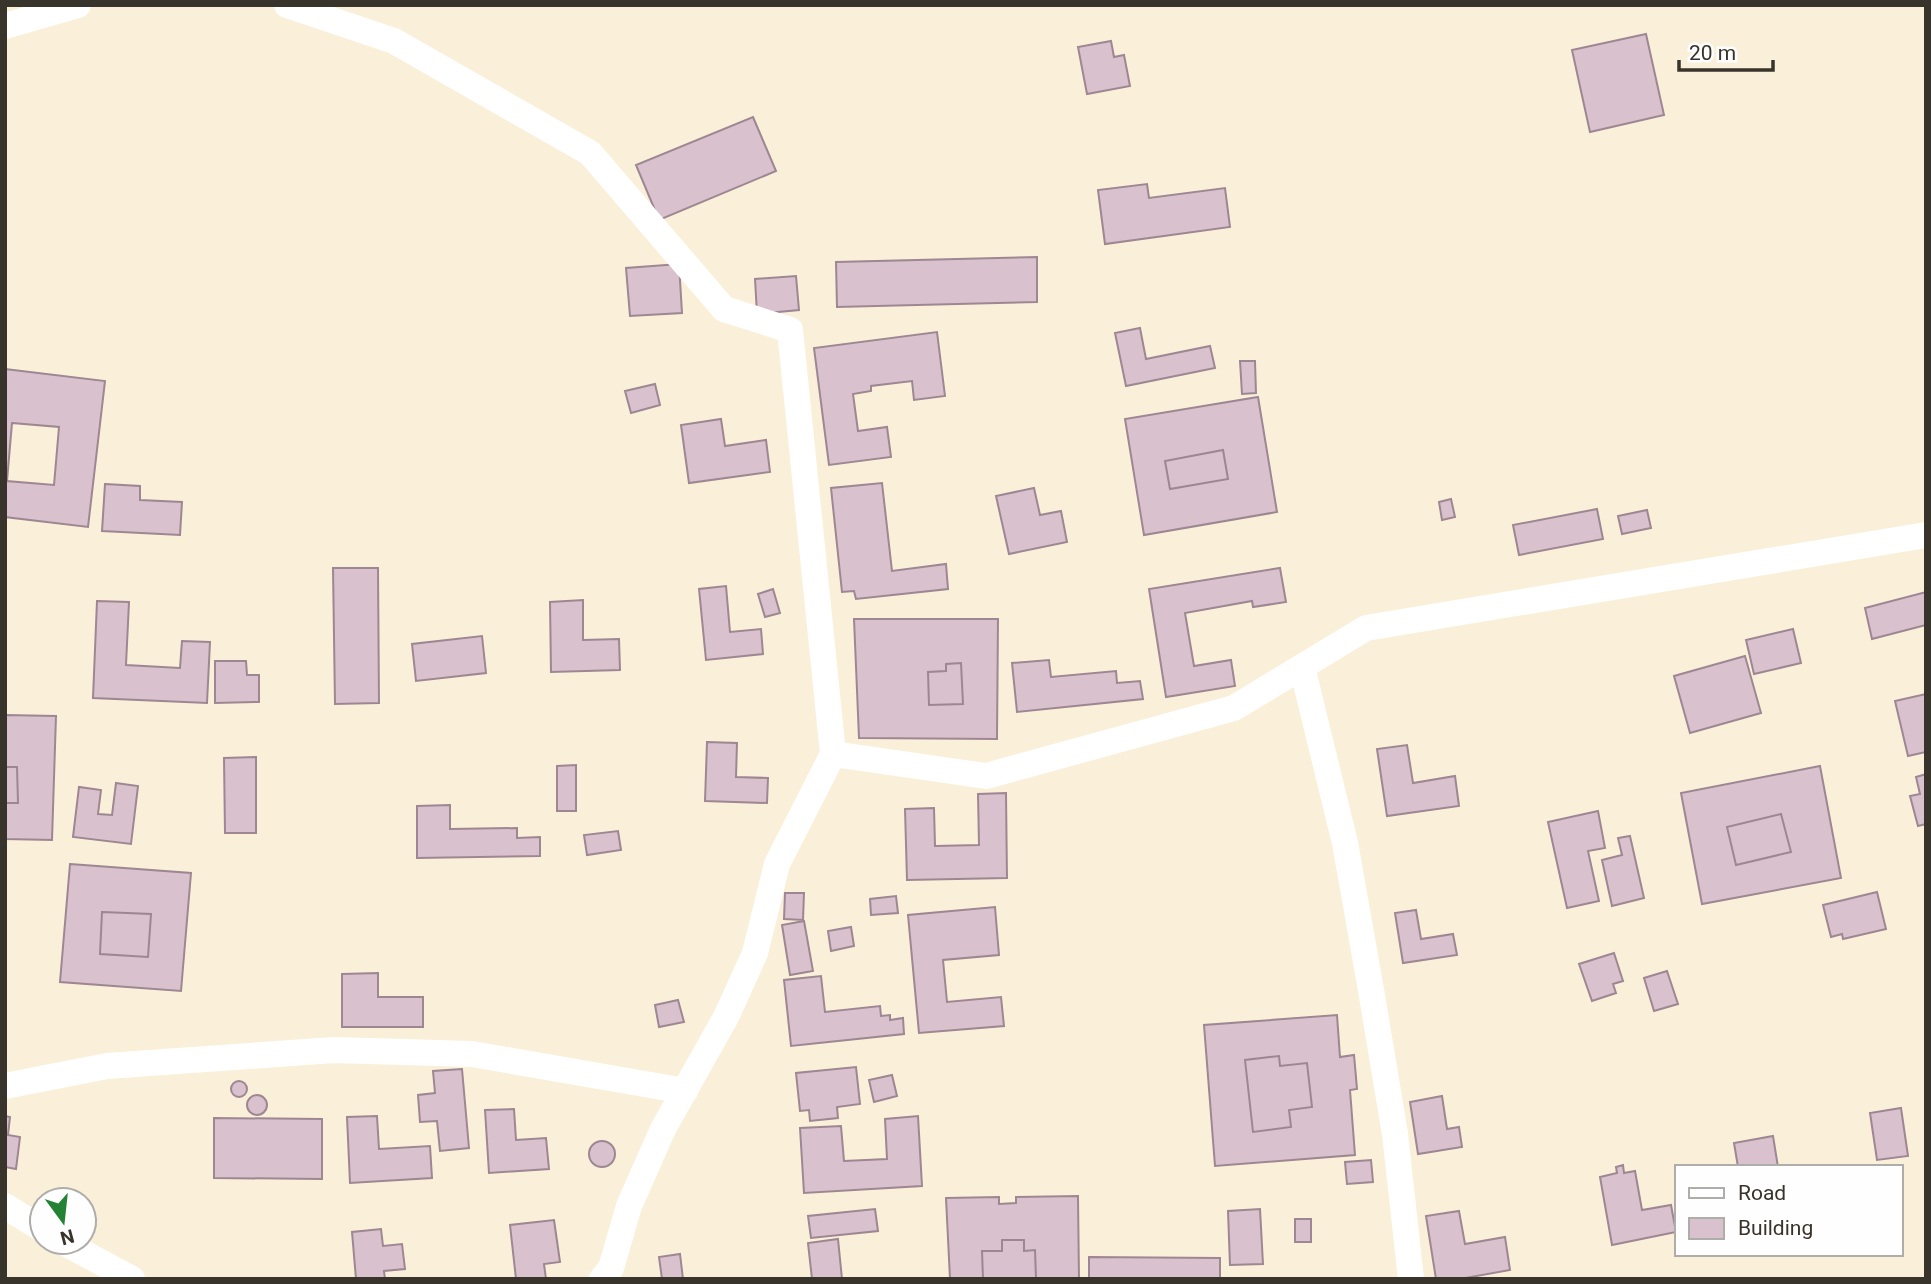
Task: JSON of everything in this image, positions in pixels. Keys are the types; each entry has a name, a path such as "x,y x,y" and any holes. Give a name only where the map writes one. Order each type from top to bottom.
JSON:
{"street":[{"path":"8,5 5,24 78,5"},
{"path":"287,5 394,41 590,153 724,309 790,330 833,754 777,864 750,963 726,1017 663,1129 629,1206 611,1268 602,1279"},
{"path":"833,754 986,776 1234,708 1366,628 1926,535"},
{"path":"1301,667 1345,843 1395,1134 1411,1279"},
{"path":"5,1086 107,1066 334,1050 472,1054 685,1091"},
{"path":"5,1206 28,1220"},
{"path":"89,1256 132,1279"}],"building":[{"path":"1646,34 1664,115 1590,132 1572,50"},
{"path":"1111,41 1114,57 1124,55 1130,86 1087,94 1078,47"},
{"path":"753,117 776,171 659,220 636,165"},
{"path":"1147,184 1149,198 1225,188 1230,227 1105,244 1098,190"},
{"path":"1037,257 1037,302 837,307 836,262"},
{"path":"679,264 682,313 630,316 626,268"},
{"path":"796,276 799,310 757,314 755,279"},
{"path":"1140,328 1146,359 1210,346 1215,368 1126,386 1115,333"},
{"path":"937,332 945,396 914,400 912,381 871,386 871,391 853,394 858,431 887,427 891,457 829,465 814,348"},
{"path":"1240,361 1255,361 1256,393 1242,394"},
{"path":"5,369 105,381 88,527 5,517","holes":["12,423 59,427 54,485 7,481"]},
{"path":"655,384 660,405 631,413 625,391"},
{"path":"1258,397 1277,512 1144,535 1125,419","holes":["1223,450 1228,479 1170,489 1165,461"]},
{"path":"721,419 725,446 766,440 770,472 689,483 681,425"},
{"path":"1223,450 1228,479 1170,489 1165,461"},
{"path":"882,483 892,571 946,564 948,589 856,599 854,591 842,592 831,488"},
{"path":"105,484 140,486 140,500 182,502 180,535 102,531"},
{"path":"1034,488 1040,515 1061,511 1067,542 1009,554 996,496"},
{"path":"1451,499 1455,517 1442,520 1439,502"},
{"path":"1597,509 1603,539 1519,555 1513,525"},
{"path":"1647,510 1651,528 1622,534 1618,516"},
{"path":"333,568 378,568 379,703 335,704"},
{"path":"1280,568 1286,602 1253,607 1252,601 1185,613 1194,666 1231,660 1235,686 1166,697 1149,589"},
{"path":"726,586 730,632 761,629 763,654 706,660 699,589"},
{"path":"773,589 780,613 765,617 758,594"},
{"path":"1926,592 1926,625 1872,639 1865,608"},
{"path":"583,600 583,640 619,639 620,670 551,672 550,602"},
{"path":"97,601 129,602 126,665 180,668 182,641 210,642 207,703 93,698"},
{"path":"854,619 998,619 997,739 859,738","holes":["961,663 963,704 929,705 928,672 946,671 946,664"]},
{"path":"1793,629 1801,663 1754,674 1746,640"},
{"path":"482,636 486,673 416,681 412,644"},
{"path":"1745,656 1761,713 1690,733 1674,676"},
{"path":"1049,660 1051,677 1116,671 1117,683 1140,681 1143,699 1017,712 1012,663"},
{"path":"215,661 246,661 247,675 259,675 259,702 215,703"},
{"path":"961,663 963,704 929,705 928,672 946,671 946,664"},
{"path":"1926,694 1926,752 1908,756 1895,701"},
{"path":"5,715 56,716 52,840 5,839 5,803 18,803 17,767 5,767"},
{"path":"707,742 737,743 736,777 768,778 767,803 705,801"},
{"path":"1407,745 1413,783 1455,776 1459,806 1387,816 1377,749"},
{"path":"256,757 256,833 225,833 224,758"},
{"path":"576,765 576,811 557,811 557,766"},
{"path":"1820,766 1841,878 1702,904 1681,793","holes":["1781,814 1791,852 1736,865 1727,827"]},
{"path":"5,767 17,767 18,803 5,803"},
{"path":"1926,774 1926,824 1918,826 1910,796 1920,794 1916,777"},
{"path":"116,783 138,786 131,844 73,837 79,787 101,790 98,814 112,815"},
{"path":"1006,793 1007,878 907,880 905,809 934,808 935,846 979,845 978,794"},
{"path":"450,805 450,829 517,828 517,838 540,837 540,856 417,858 417,806"},
{"path":"1598,811 1605,848 1588,851 1599,901 1567,908 1548,822"},
{"path":"1781,814 1791,852 1736,865 1727,827"},
{"path":"618,831 621,850 587,855 584,835"},
{"path":"1630,836 1644,898 1612,906 1602,860 1622,855 1618,838"},
{"path":"70,864 191,873 181,991 60,982","holes":["102,912 151,914 148,957 100,954"]},
{"path":"1877,892 1886,929 1843,939 1842,934 1831,937 1823,905"},
{"path":"785,893 804,893 803,920 784,919"},
{"path":"896,896 898,913 871,915 870,899"},
{"path":"995,907 999,955 943,960 947,1002 1001,997 1004,1026 919,1033 908,915"},
{"path":"1416,910 1421,939 1453,934 1457,955 1403,963 1395,913"},
{"path":"102,912 151,914 148,957 100,954"},
{"path":"804,921 813,971 790,975 782,925"},
{"path":"851,927 854,946 831,951 828,931"},
{"path":"1614,953 1623,981 1613,984 1616,993 1592,1001 1579,964"},
{"path":"1667,971 1678,1004 1654,1011 1644,978"},
{"path":"378,973 378,997 423,997 423,1027 342,1027 342,974"},
{"path":"821,976 825,1012 880,1006 881,1016 890,1015 890,1020 903,1018 904,1034 791,1046 784,980"},
{"path":"678,1000 684,1022 659,1027 655,1005"},
{"path":"1337,1015 1340,1057 1354,1055 1357,1089 1350,1090 1355,1155 1215,1166 1204,1025","holes":["1279,1056 1280,1066 1307,1063 1312,1107 1289,1110 1291,1127 1253,1132 1245,1060"]},
{"path":"1279,1056 1280,1066 1307,1063 1312,1107 1289,1110 1291,1127 1253,1132 1245,1060"},
{"path":"856,1067 860,1104 837,1107 838,1118 810,1121 809,1110 800,1111 796,1073"},
{"path":"462,1069 469,1148 440,1151 437,1121 420,1122 418,1095 435,1093 433,1071"},
{"path":"892,1075 897,1096 874,1102 869,1080"},
{"path":"239,1081 247,1089 239,1097 231,1089"},
{"path":"257,1095 264,1098 267,1105 264,1112 257,1115 250,1112 247,1105 250,1098"},
{"path":"1442,1096 1447,1129 1459,1127 1462,1147 1418,1154 1410,1102"},
{"path":"1901,1108 1908,1156 1877,1160 1870,1113"},
{"path":"514,1109 516,1140 546,1138 549,1169 489,1173 485,1110"},
{"path":"5,1116 10,1117 8,1135 20,1137 16,1169 5,1167"},
{"path":"377,1116 379,1149 430,1146 432,1178 350,1183 347,1117"},
{"path":"918,1116 922,1186 804,1193 800,1128 841,1126 844,1161 887,1159 885,1119"},
{"path":"214,1118 322,1119 322,1179 214,1178"},
{"path":"1773,1136 1778,1165 1738,1165 1734,1143"},
{"path":"602,1141 611,1145 615,1154 611,1163 602,1167 593,1163 589,1154 593,1145"},
{"path":"1371,1160 1373,1182 1347,1184 1345,1162"},
{"path":"1623,1165 1624,1173 1635,1171 1642,1210 1671,1205 1675,1232 1612,1245 1600,1177 1617,1173 1616,1167"},
{"path":"1078,1196 1079,1279 1036,1279 1035,1250 1024,1251 1024,1240 1002,1240 1002,1251 982,1251 983,1279 950,1279 946,1198 999,1197 999,1204 1016,1203 1016,1197"},
{"path":"875,1209 878,1231 811,1238 808,1216"},
{"path":"1260,1209 1263,1264 1230,1265 1228,1211"},
{"path":"1459,1211 1465,1244 1505,1237 1510,1270 1460,1279 1436,1279 1426,1216"},
{"path":"1295,1219 1311,1219 1311,1242 1295,1242"},
{"path":"554,1220 560,1262 544,1264 546,1279 516,1279 510,1225"},
{"path":"381,1229 383,1246 402,1244 405,1269 384,1271 385,1279 356,1279 352,1232"},
{"path":"838,1239 842,1279 812,1279 808,1243"},
{"path":"1002,1240 1024,1240 1024,1251 1035,1250 1036,1279 983,1279 982,1251 1002,1251"},
{"path":"680,1254 683,1279 662,1279 659,1257"},
{"path":"1089,1257 1220,1258 1220,1279 1089,1279"}]}
